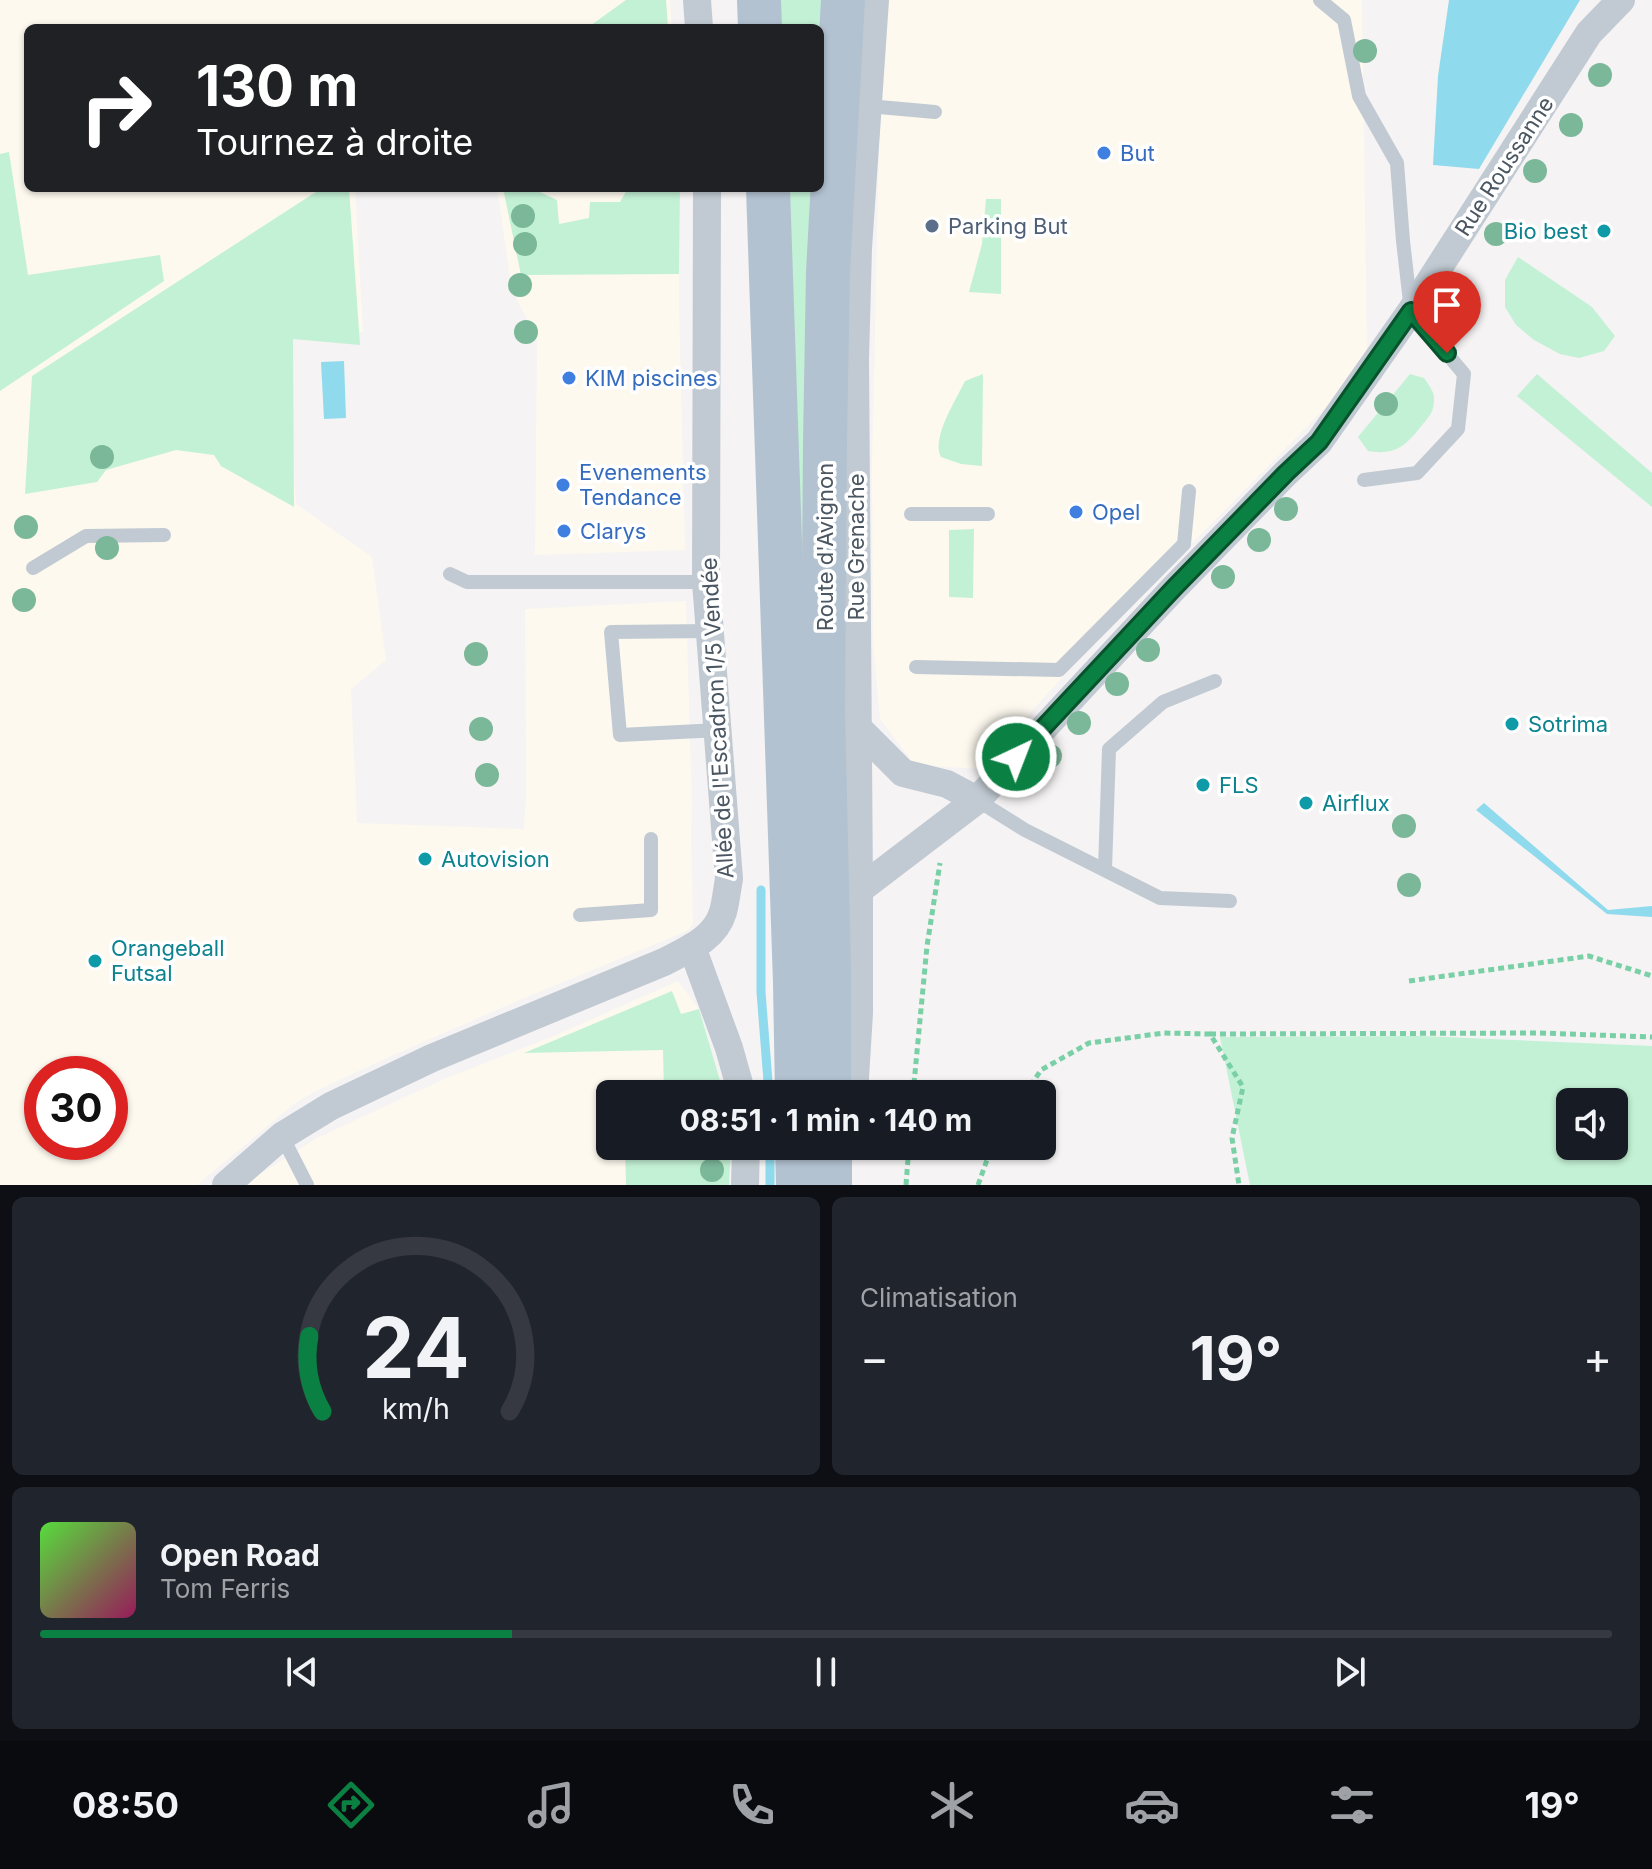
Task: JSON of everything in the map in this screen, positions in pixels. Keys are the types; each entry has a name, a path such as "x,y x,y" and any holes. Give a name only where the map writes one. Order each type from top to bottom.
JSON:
{"main road":[{"path":"759,0 760,24"},
{"name":"Route d'Avignon","path":"829,1080 823,710 825,411 828,272 843,0"},
{"name":"Route d'Avignon","path":"768,192 797,1080"},
{"path":"797,1160 798,1185"},
{"path":"830,1160 830,1185"}],"street":[{"path":"697,0 699,24"},
{"name":"Rue Grenache","path":"855,1080 859,1013 855,359 858,248 875,0"},
{"name":"Rue Roussanne","path":"859,890 977,800 1173,589 1319,442 1411,311 1589,33 1621,0"},
{"name":"Allée de l'Escadron 1/5 Vendée","path":"226,1185 282,1136 331,1106 432,1058 664,962 712,934 723,914 729,879 706,582 707,192"},
{"path":"857,727 903,773 947,784 977,800"},
{"path":"692,947 738,1080"},
{"path":"745,1185 746,1160"},
{"path":"849,1185 850,1160"}],"lane":[{"path":"1320,0 1344,20 1359,96 1397,163 1411,311 1464,374 1458,429 1417,473 1364,480"},
{"path":"868,106 935,112"},
{"path":"916,667 1059,670 1184,544 1189,491"},
{"path":"911,514 988,514"},
{"path":"33,568 86,536 164,535"},
{"path":"450,574 467,582 706,582"},
{"path":"710,631 611,632 620,735 719,730"},
{"path":"1105,869 1109,749 1163,702 1215,681"},
{"path":"977,800 1025,830 1160,898 1230,901"},
{"path":"580,915 651,910 651,839"},
{"path":"282,1136 307,1185"}],"path":[{"path":"914,1080 927,946 941,865 926,838"},
{"path":"1409,981 1589,956 1652,976"},
{"path":"1034,1080 1041,1070 1089,1043 1164,1033 1540,1033 1652,1037"},
{"path":"1210,1034 1243,1087 1232,1138 1239,1185"},
{"path":"906,1185 908,1160"},
{"path":"978,1185 987,1160"}],"shaded area":[{"path":"0,0 670,0 672,24 24,24 24,192 355,192 363,332 284,331 296,504 372,557 386,660 351,689 357,823 524,829 525,609 686,601 693,924 687,931 389,1057 294,1104 197,1185 0,1185"},
{"path":"888,0 1362,0 1367,354 1346,387 1083,654 980,769 915,765 880,719 873,642 872,468 879,145"},
{"path":"498,192 680,192 679,305 685,550 535,555 537,339 512,290"},
{"path":"678,981 699,1009 720,1080 596,1080 596,1160 730,1160 729,1185 243,1185 317,1138 444,1079 554,1036"}],"green space":[{"path":"626,0 666,0 668,24 593,24"},
{"path":"778,0 830,0 821,24 779,24"},
{"path":"9,152 28,275 160,255 164,281 0,391 0,154"},
{"path":"316,192 349,192 360,345 293,339 294,507 221,466 214,455 176,450 106,470 97,482 25,494 32,376"},
{"path":"504,192 540,192 557,200 559,224 589,218 590,202 620,202 626,192 680,192 679,274 521,275"},
{"path":"786,192 818,192 803,742"},
{"path":"986,199 1001,199 1001,294 969,292 982,244"},
{"path":"1518,257 1592,307 1615,336 1604,351 1579,358 1560,354 1534,340 1516,325 1505,307 1505,280"},
{"path":"983,374 982,466 961,464 941,457 939,440 951,408 965,381"},
{"path":"1410,374 1424,378 1431,389 1434,398 1431,414 1400,447 1387,452 1368,451 1358,437"},
{"path":"1537,374 1652,473 1652,507 1517,396"},
{"path":"974,529 973,598 949,597 949,530"},
{"path":"672,991 681,1014 699,1009 720,1080 664,1080 663,1050 524,1053"},
{"path":"1421,1036 1652,1046 1652,1185 1250,1185 1220,1037"},
{"path":"625,1160 730,1160 729,1185 626,1185"}],"water":[{"path":"1449,0 1580,0 1479,169 1433,165 1438,76"},
{"path":"344,361 346,418 324,419 321,362"},
{"path":"1484,803 1608,910 1652,906 1652,917 1607,914 1476,810"}],"waterway":[{"path":"761,890 761,992 768,1080"},
{"path":"770,1160 770,1185"}],"place":[{"name":"But","path":"1104,153"},
{"name":"Parking But","path":"932,226"},
{"name":"Bio best","path":"1604,231"},
{"name":"KIM piscines","path":"569,378"},
{"name":"Evenements Tendance","path":"563,485"},
{"name":"Opel","path":"1076,512"},
{"name":"Clarys","path":"564,531"},
{"name":"Sotrima","path":"1512,724"},
{"name":"FLS","path":"1203,785"},
{"name":"Airflux","path":"1306,803"},
{"name":"Autovision","path":"425,859"},
{"name":"Orangeball Futsal","path":"95,961"}],"route":[{"path":"1016,757 1173,589 1319,442 1411,311 1447,353"}]}
